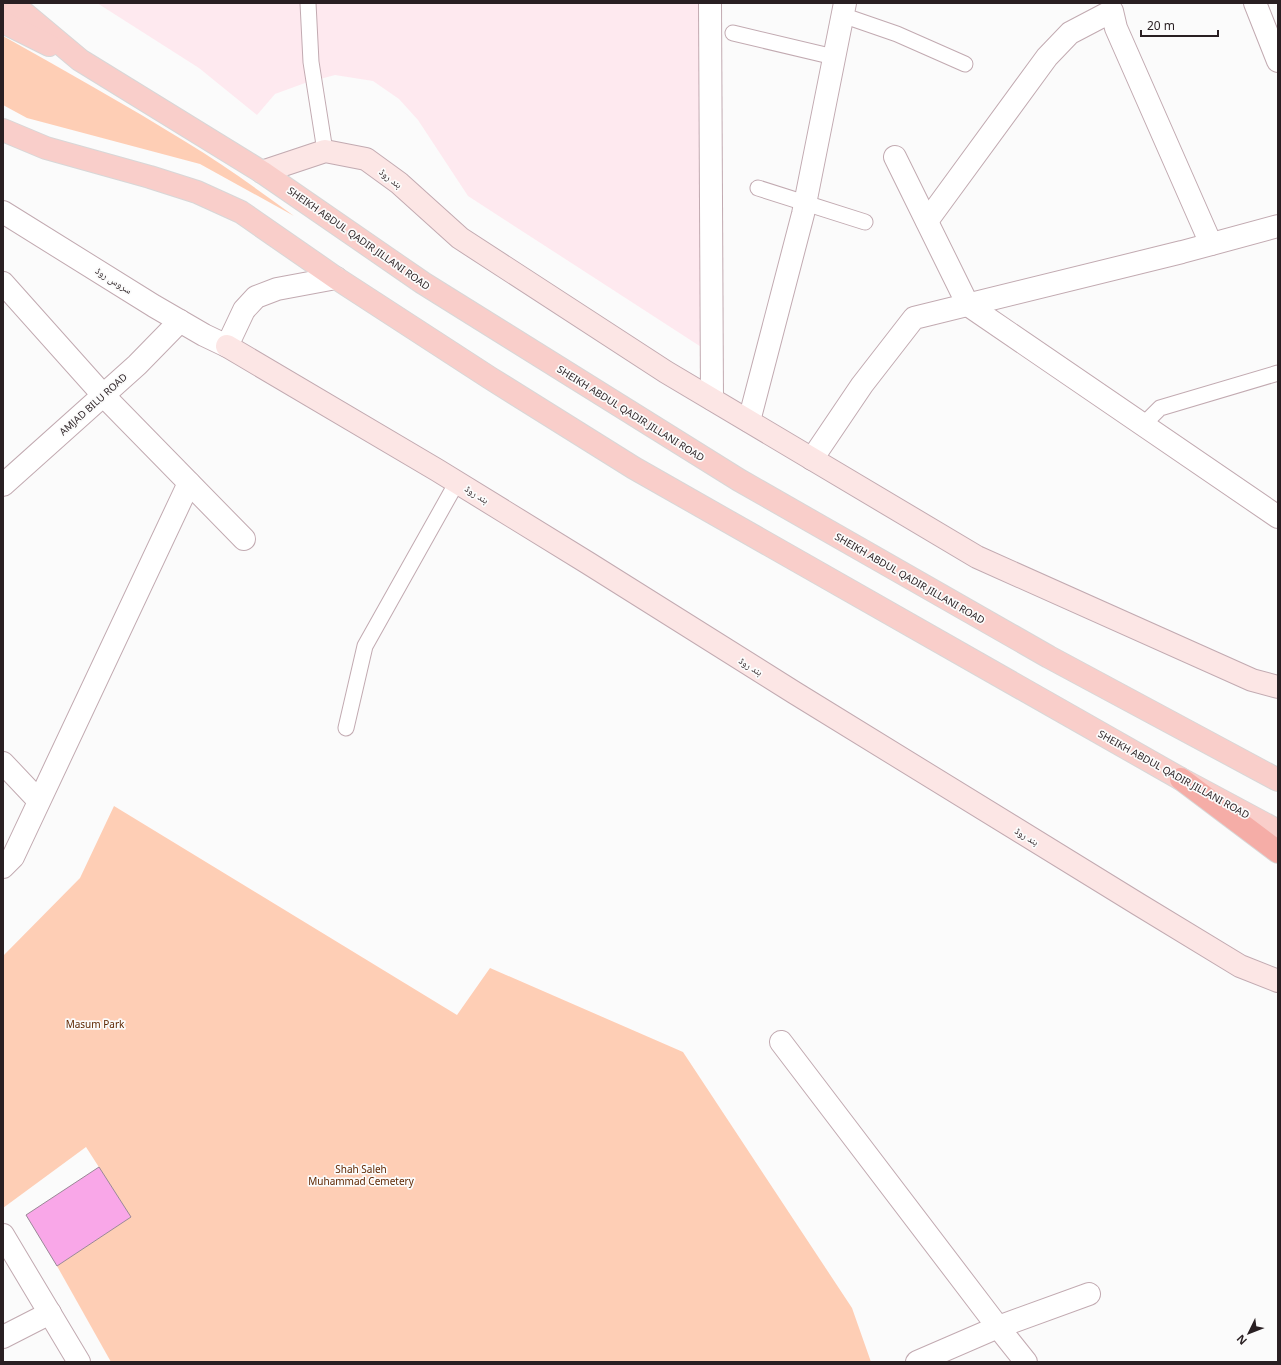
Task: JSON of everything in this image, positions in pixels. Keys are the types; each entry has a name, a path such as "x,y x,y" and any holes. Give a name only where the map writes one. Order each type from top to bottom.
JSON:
{"highway":[{"path":"1181,779 1278,852"}],"main road":[{"name":"SHEIKH ABDUL QADIR JILLANI ROAD","path":"12,3 80,60 262,172 422,283 739,480 1049,658 1278,780"},
{"path":"3,22 80,60"},
{"name":"SHEIKH ABDUL QADIR JILLANI ROAD","path":"3,130 46,148 150,177 197,192 241,212 336,278 490,378 634,468 1181,779 1278,831"},
{"name":"بند روڈ","path":"262,172 324,151 366,159 399,183 460,238 666,372 977,557 1252,680 1278,687"},
{"name":"بند روڈ","path":"227,346 457,482 849,727 1240,966 1278,981"}],"street":[{"path":"710,3 712,399"},
{"path":"1255,3 1278,61"},
{"path":"749,421 805,204 844,9"},
{"path":"927,221 1046,57 1070,33 1112,11 1116,28 1211,244"},
{"path":"895,157 968,305 1278,518"},
{"name":"سروس روڈ","path":"3,212 180,321 227,346"},
{"path":"812,459 862,385 914,318 1278,226"},
{"path":"227,346 244,310 256,297 277,289 336,278"},
{"path":"3,283 103,395 244,539"},
{"name":"AMJAD BILU ROAD","path":"3,485 137,365 180,321"},
{"path":"3,867 13,857 38,800 189,483"},
{"path":"3,763 38,800"},
{"path":"782,1042 1026,1362"},
{"path":"3,1235 79,1362"},
{"path":"917,1362 998,1327 1088,1294"},
{"path":"3,1337 50,1313"}],"lane":[{"path":"308,3 311,62 324,151"},
{"path":"844,9 965,64"},
{"path":"733,33 834,57"},
{"path":"758,188 865,222"},
{"path":"1143,425 1160,408 1278,373"},
{"path":"346,728 365,646 457,482"}],"shaded area":[{"path":"97,3 710,3 712,354 468,196 418,120 399,99 373,81 335,75 305,83 275,94 257,115 199,68"}],"green space":[{"path":"3,36 118,101 200,150 294,216 200,164 27,118 3,105"},
{"name":"Shah Saleh Muhammad Cemetery","path":"114,806 457,1015 490,968 683,1052 852,1308 871,1362 111,1362 57,1266 131,1217 86,1147 3,1208 3,956 80,878"}],"building":[{"path":"99,1167 131,1217 57,1266 26,1215"}],"park label":[{"name":"Masum Park","path":"95,1024"}]}
